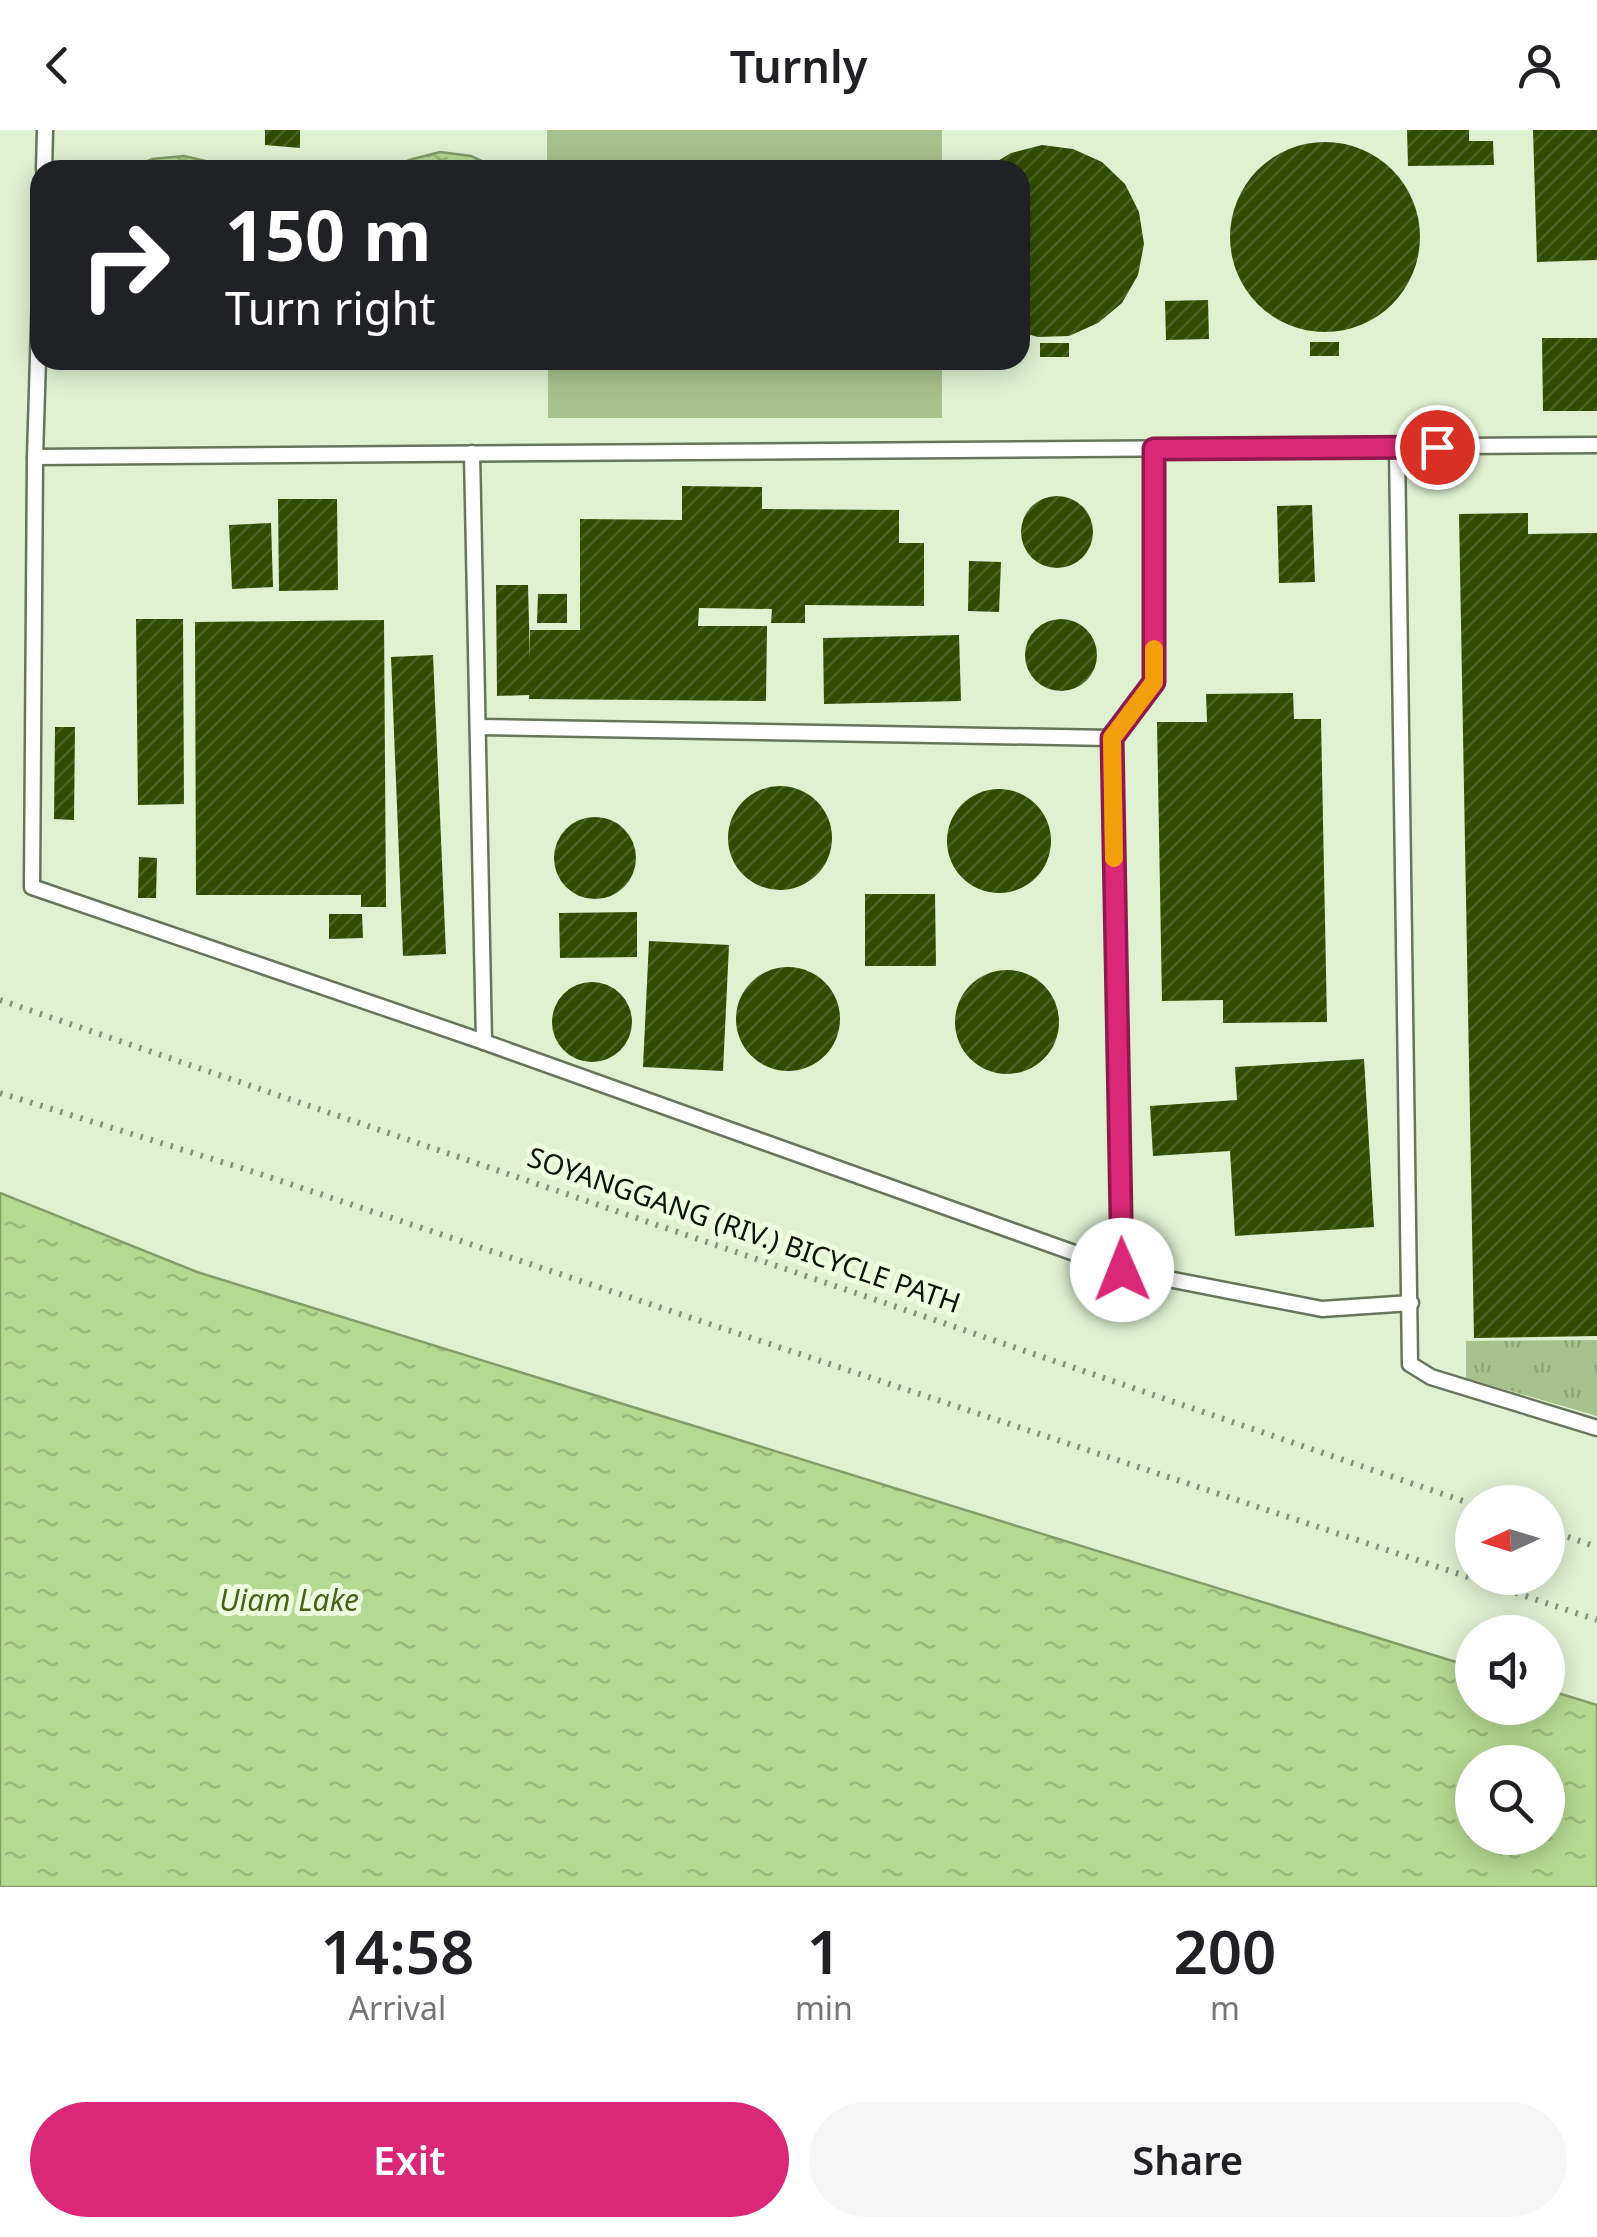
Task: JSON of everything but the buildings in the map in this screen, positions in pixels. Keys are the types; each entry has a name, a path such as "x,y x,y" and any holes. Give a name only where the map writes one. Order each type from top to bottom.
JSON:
{"lane":[{"path":"44,160 45,130"},
{"path":"38,370 32,887 484,1042 1122,1270 1322,1308 1411,1303"},
{"path":"35,457 1597,446"},
{"path":"1397,447 1410,1364 1431,1377 1597,1428"},
{"path":"1122,1270 1112,738 1154,682 1154,449"},
{"path":"472,453 484,1042"},
{"path":"478,726 1112,738"}],"path":[{"name":"SOYANGGANG (RIV.) BICYCLE PATH","path":"0,1000 1455,1498"},
{"path":"0,1092 288,1184 1597,1620"},
{"path":"1565,1536 1597,1547"}],"green space":[{"path":"547,130 942,130 942,160 547,160"},
{"path":"548,370 942,370 942,418 548,418"},
{"path":"1597,1340 1597,1416 1466,1378 1466,1341"}],"water":[{"path":"440,152 480,160 409,160"},
{"path":"184,156 201,160 150,160"},
{"name":"Uiam Lake","path":"0,1193 197,1272 1455,1662 1455,1725 1565,1725 1565,1695 1597,1705 1597,1887 0,1887"}],"slow traffic":[{"path":"1114,858 1112,738 1154,682 1154,649"}],"route":[{"path":"1122,1270 1112,738 1154,682 1154,449 1437,447"}]}
